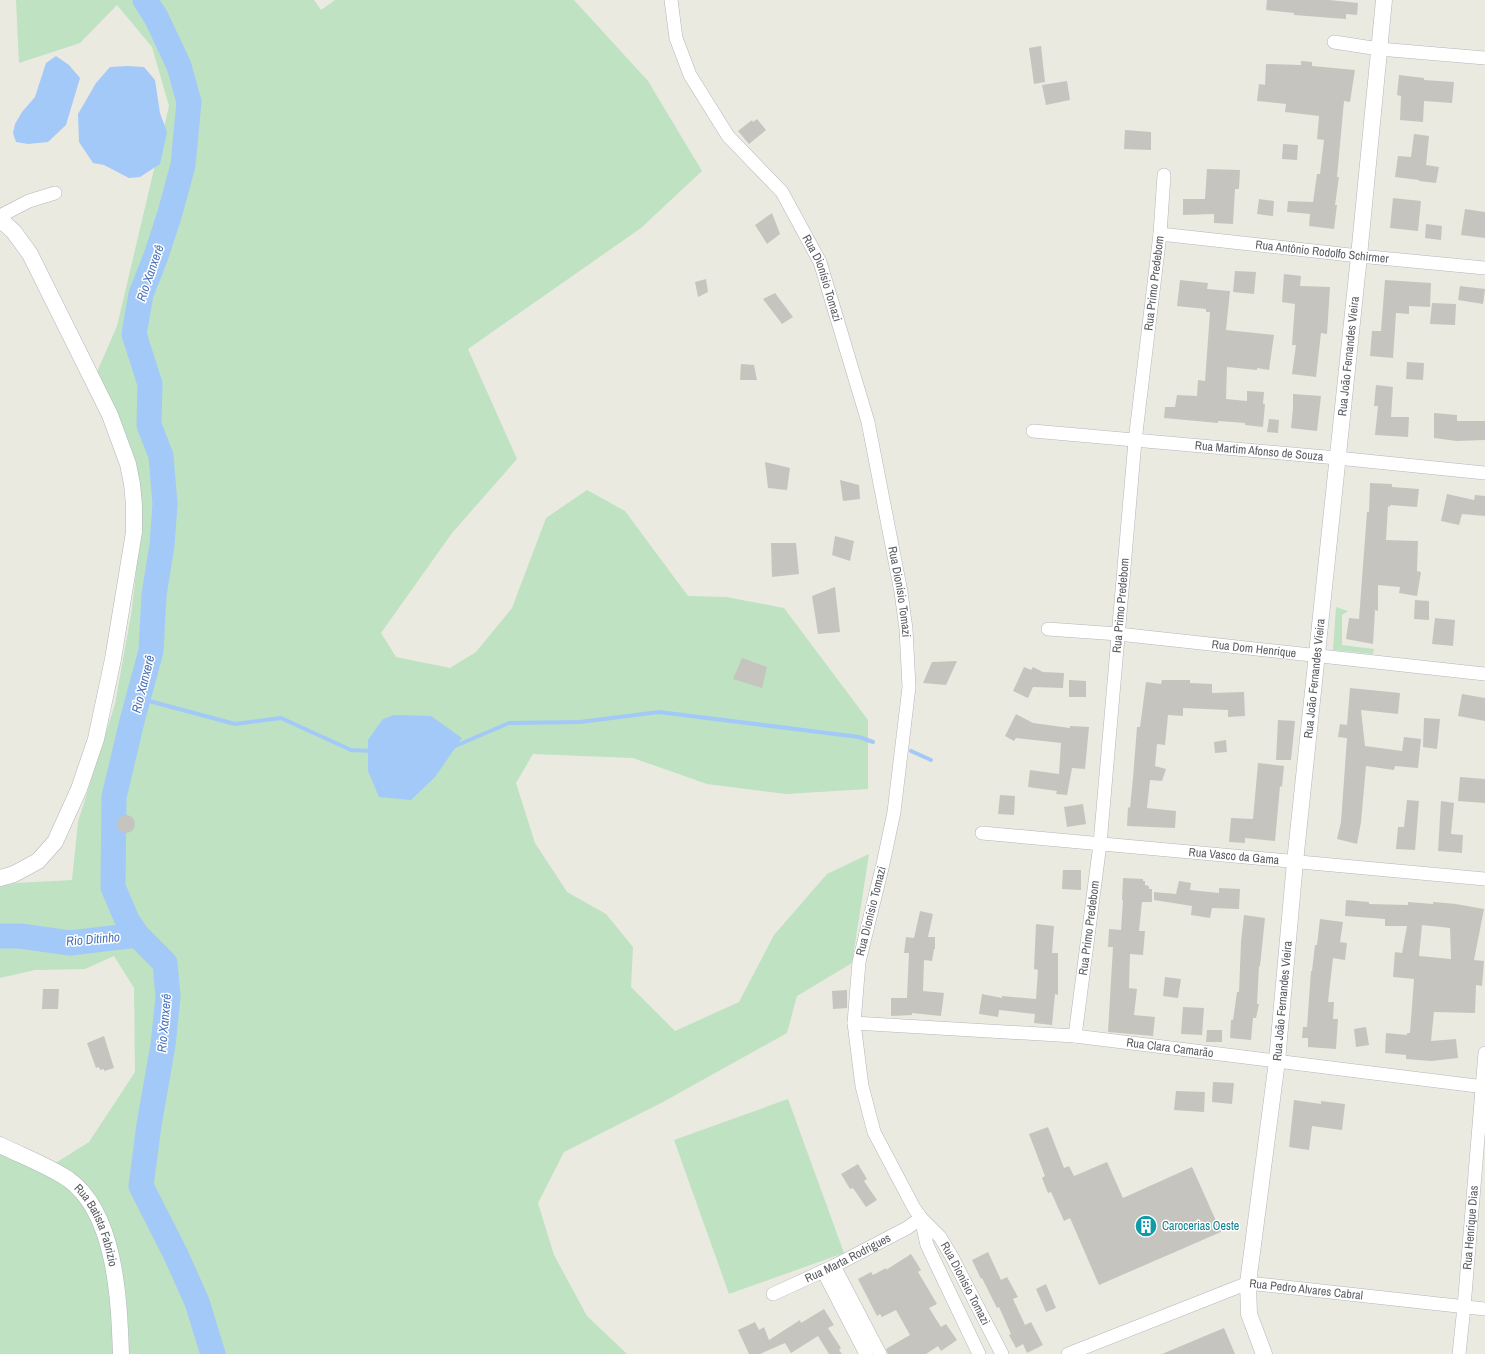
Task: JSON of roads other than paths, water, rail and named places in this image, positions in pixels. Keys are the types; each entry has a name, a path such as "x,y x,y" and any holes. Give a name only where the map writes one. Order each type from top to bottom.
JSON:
{"street":[{"name":"Rua Dionísio Tomazi","path":"671,0 676,38 690,75 728,136 782,192 820,262 868,422 897,570 906,629 909,686 894,812 859,962 854,1023 862,1086 874,1132 921,1218 927,1245 979,1354"},
{"name":"Rua João Fernandes Vieira","path":"1264,1354 1249,1314 1248,1283 1277,1061 1295,862 1359,256 1384,0"},
{"path":"1334,42 1379,49 1485,58"},
{"name":"Rua Primo Predebom","path":"1075,1036 1100,844 1135,441 1160,234 1164,175"},
{"path":"0,878 14,874 38,861 55,842 79,789 96,739 113,659 134,532 134,505 128,464 110,415 30,254 14,232 0,217 29,201 55,193"},
{"name":"Rua Antônio Rodolfo Schirmer","path":"1160,234 1485,268"},
{"name":"Rua Martim Afonso de Souza","path":"1033,431 1485,472"},
{"name":"Rua Dom Henrique","path":"1048,629 1118,634 1485,674"},
{"name":"Rua Vasco da Gama","path":"982,833 1485,879"},
{"name":"Rua Clara Camarão","path":"854,1023 1075,1036 1483,1087"},
{"name":"Rua Henrique Dias","path":"1459,1354 1485,1052"},
{"name":"Rua Batista Fabrizio","path":"0,1145 45,1166 68,1179 85,1195 104,1233 111,1257 117,1286 121,1354"},
{"name":"Rua Dionísio Tomazi","path":"921,1218 940,1237 952,1257 1002,1354"},
{"name":"Rua Marta Rodrigues","path":"772,1294 828,1269 907,1228 921,1218"},
{"path":"828,1269 866,1354"},
{"path":"828,1269 880,1354"},
{"name":"Rua Pedro Alvares Cabral","path":"1068,1354 1248,1283 1485,1309"}],"water":[{"path":"56,56 69,65 80,78 66,125 48,142 28,144 16,142 13,133 15,124 22,112 35,97 46,63"},
{"path":"110,67 144,67 155,80 160,113 167,132 160,164 140,177 129,178 104,165 93,163 79,142 78,114 96,83"},
{"path":"394,715 431,716 462,738 435,777 411,800 379,797 368,771 368,740 383,719"}],"waterway":[{"name":"Rio Xanxerê","path":"145,0 156,17 179,66 189,102 183,165 170,213 156,256 141,294 134,334 150,384 149,425 161,456 165,504 162,545 154,595 151,651 132,721 114,797 113,887 127,920 137,935 165,963 168,997 163,1045 149,1125 141,1186 176,1255 197,1302 213,1354"},
{"path":"138,698 235,724 281,718 351,750 372,751"},
{"path":"453,747 509,723 580,722 659,712 859,737 873,742"},
{"path":"911,751 931,760"},
{"name":"Rio Ditinho","path":"0,936 20,936 70,943 137,935"}],"place":[{"name":"Carocerias Oeste","path":"1146,1226"}]}
